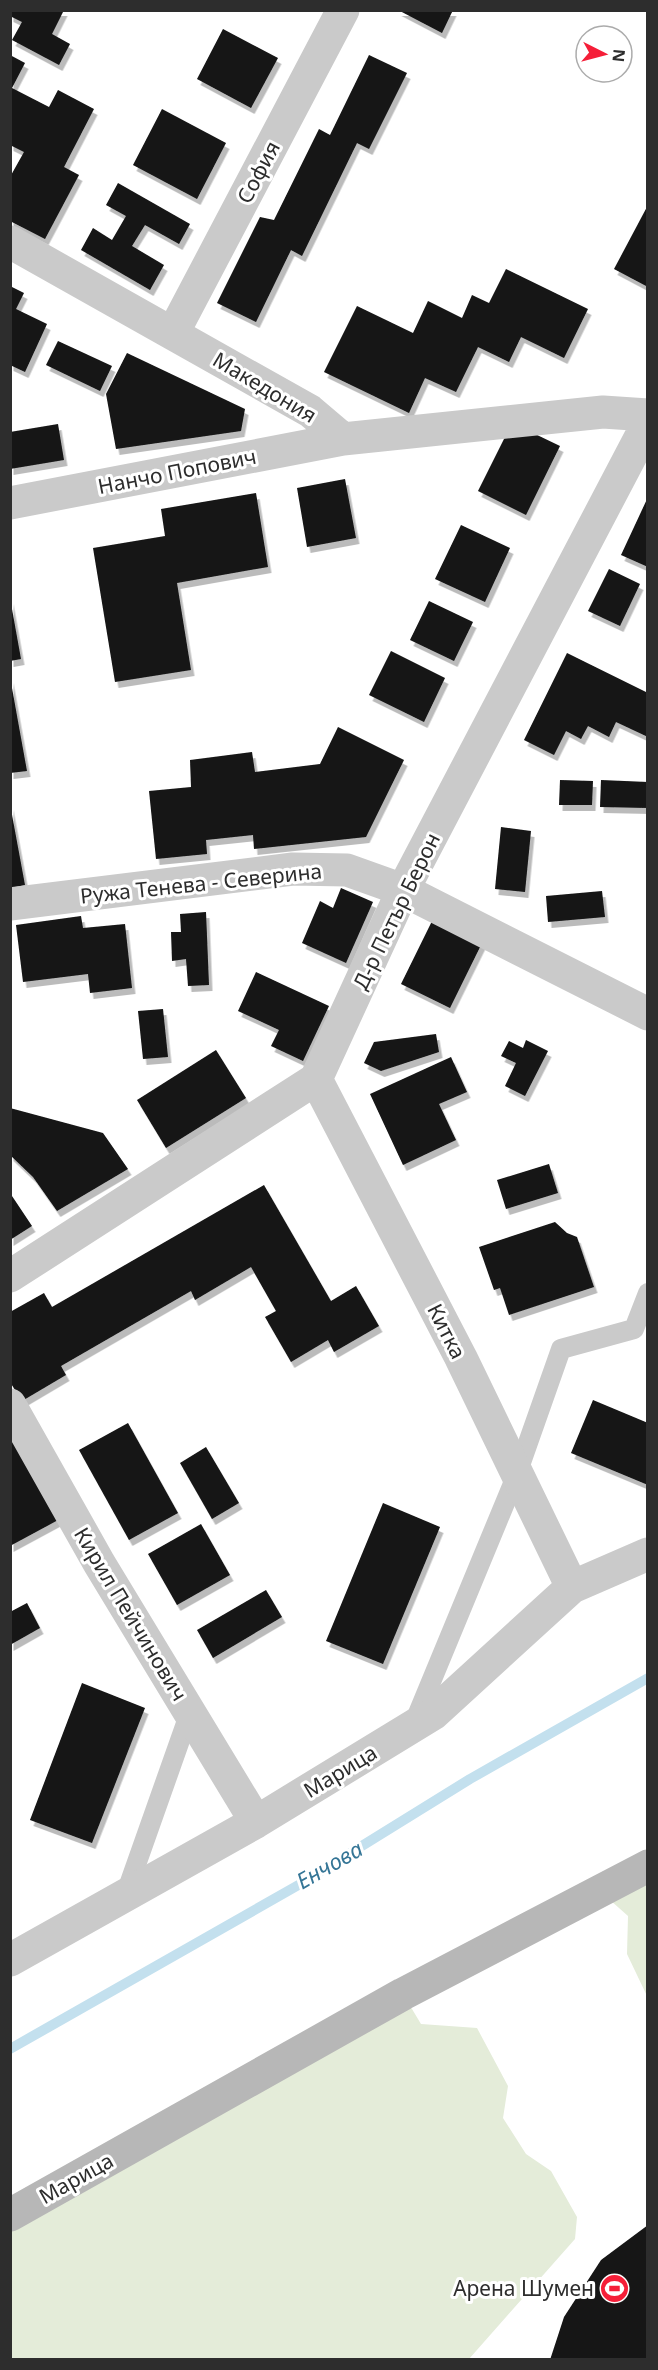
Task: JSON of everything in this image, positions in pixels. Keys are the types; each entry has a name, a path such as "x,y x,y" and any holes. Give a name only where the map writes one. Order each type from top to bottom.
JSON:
{"main road":[{"name":"Марица","path":"10,2216 403,1994 648,1866"}],"street":[{"name":"София","path":"174,333 343,10"},
{"name":"Македония","path":"10,242 310,411 343,440"},
{"path":"343,440 603,412 648,415"},
{"name":"Д-р Петър Берон","path":"316,1079 403,890 648,423"},
{"name":"Нанчо Попович","path":"10,502 343,440"},
{"name":"Ружа Тенева - Северина","path":"10,904 292,869 346,870 403,890 648,1014"},
{"path":"10,1275 316,1079"},
{"name":"Китка","path":"316,1079 461,1358 572,1587"},
{"name":"Кирил Пейчинович","path":"10,1405 99,1563 255,1822"},
{"name":"Марица","path":"10,1960 255,1822 433,1714 572,1587 648,1554"}],"lane":[{"path":"413,1726 518,1474 561,1349 634,1329 648,1293"},
{"path":"124,1896 190,1712"}],"green space":[{"path":"647,1866 647,1996 627,1954 628,1916 601,1892"},
{"path":"403,1994 421,2024 477,2028 508,2086 503,2118 526,2154 551,2171 577,2217 575,2239 469,2359 11,2360 10,2215"}],"building":[{"path":"10,10 64,10 52,34 70,44 59,65 12,40 22,22 10,16"},
{"path":"398,10 453,10 442,33"},
{"path":"223,29 278,58 251,108 197,79"},
{"path":"10,55 25,63 12,88 49,107 58,90 94,109 64,167 79,175 45,239 10,221 10,177 24,152 10,145"},
{"path":"369,55 407,73 369,149 357,143 302,256 291,250 256,322 217,303 260,217 274,220 319,129 330,135"},
{"path":"162,109 226,143 197,199 133,165"},
{"path":"118,183 190,224 179,244 145,225 132,246 164,265 150,290 81,250 93,228 112,240 126,216 106,205"},
{"path":"648,205 648,287 614,269"},
{"path":"506,269 588,309 564,358 521,337 509,362 478,347 456,392 425,378 409,413 324,372 357,306 413,333 428,301 462,318 472,295 489,303"},
{"path":"10,286 24,293 16,309 47,324 25,372 10,365"},
{"path":"58,341 112,366 100,391 46,365"},
{"path":"127,353 245,409 241,431 116,449 106,394"},
{"path":"58,424 64,460 10,469 10,432"},
{"path":"533,433 560,446 526,515 478,491 506,435"},
{"path":"345,479 356,538 307,547 297,488"},
{"path":"256,493 268,567 177,583 191,670 115,682 93,548 165,536 161,509"},
{"path":"648,497 648,567 621,555"},
{"path":"461,525 510,548 485,602 435,579"},
{"path":"609,569 640,584 620,626 588,611"},
{"path":"10,598 21,659 10,661"},
{"path":"429,601 473,622 454,661 410,640"},
{"path":"391,651 445,678 424,722 369,695"},
{"path":"567,653 648,693 648,737 616,722 609,737 588,726 581,739 566,731 554,755 524,740"},
{"path":"10,677 27,771 10,773"},
{"path":"338,727 404,760 366,837 254,849 253,835 206,840 207,854 156,859 149,791 191,787 190,760 252,752 255,772 320,764"},
{"path":"560,780 593,781 592,805 559,805"},
{"path":"601,780 648,782 648,808 600,807"},
{"path":"10,804 25,885 10,888"},
{"path":"501,827 531,831 525,892 495,889"},
{"path":"341,888 373,902 346,963 302,943 320,901 333,908"},
{"path":"602,891 605,917 548,922 546,896"},
{"path":"206,912 209,985 188,986 186,959 172,961 171,932 181,932 180,914"},
{"path":"81,916 83,928 125,924 132,988 90,993 88,974 23,982 16,925"},
{"path":"434,917 483,941 450,1008 401,984"},
{"path":"256,972 329,1006 303,1061 271,1046 279,1030 238,1011"},
{"path":"163,1009 168,1057 143,1059 138,1011"},
{"path":"436,1034 439,1052 381,1071 364,1063 374,1042"},
{"path":"526,1040 548,1051 525,1096 505,1086 516,1063 501,1056 509,1041 523,1048"},
{"path":"216,1050 246,1098 166,1148 137,1100"},
{"path":"451,1057 467,1092 439,1104 456,1140 403,1165 370,1094"},
{"path":"10,1108 103,1133 128,1169 57,1211 33,1177 10,1155"},
{"path":"549,1164 558,1193 506,1209 497,1180"},
{"path":"264,1185 331,1301 356,1286 379,1326 334,1352 328,1340 291,1362 265,1317 276,1311 251,1267 195,1300 191,1291 61,1366 66,1375 22,1401 10,1382 10,1312 44,1293 52,1307"},
{"path":"10,1193 32,1226 10,1240"},
{"path":"555,1222 567,1233 577,1237 594,1287 509,1315 500,1288 494,1290 479,1247"},
{"path":"593,1400 648,1423 648,1485 571,1453"},
{"path":"128,1423 178,1513 129,1540 79,1450"},
{"path":"10,1430 60,1519 10,1546"},
{"path":"206,1447 239,1503 212,1519 180,1463"},
{"path":"383,1503 440,1527 383,1664 326,1641"},
{"path":"201,1524 230,1575 177,1605 148,1554"},
{"path":"266,1590 282,1617 213,1658 197,1630"},
{"path":"27,1603 40,1628 10,1645 10,1612"},
{"path":"82,1683 145,1708 92,1843 30,1820"},
{"name":"Арена Шумен","path":"648,2225 648,2360 550,2360 564,2317 601,2260"}],"waterway":[{"name":"Енчова","path":"10,2049 302,1883 470,1779 648,1678"}],"place":[{"name":"Арена Шумен","path":"615,2288"}]}
